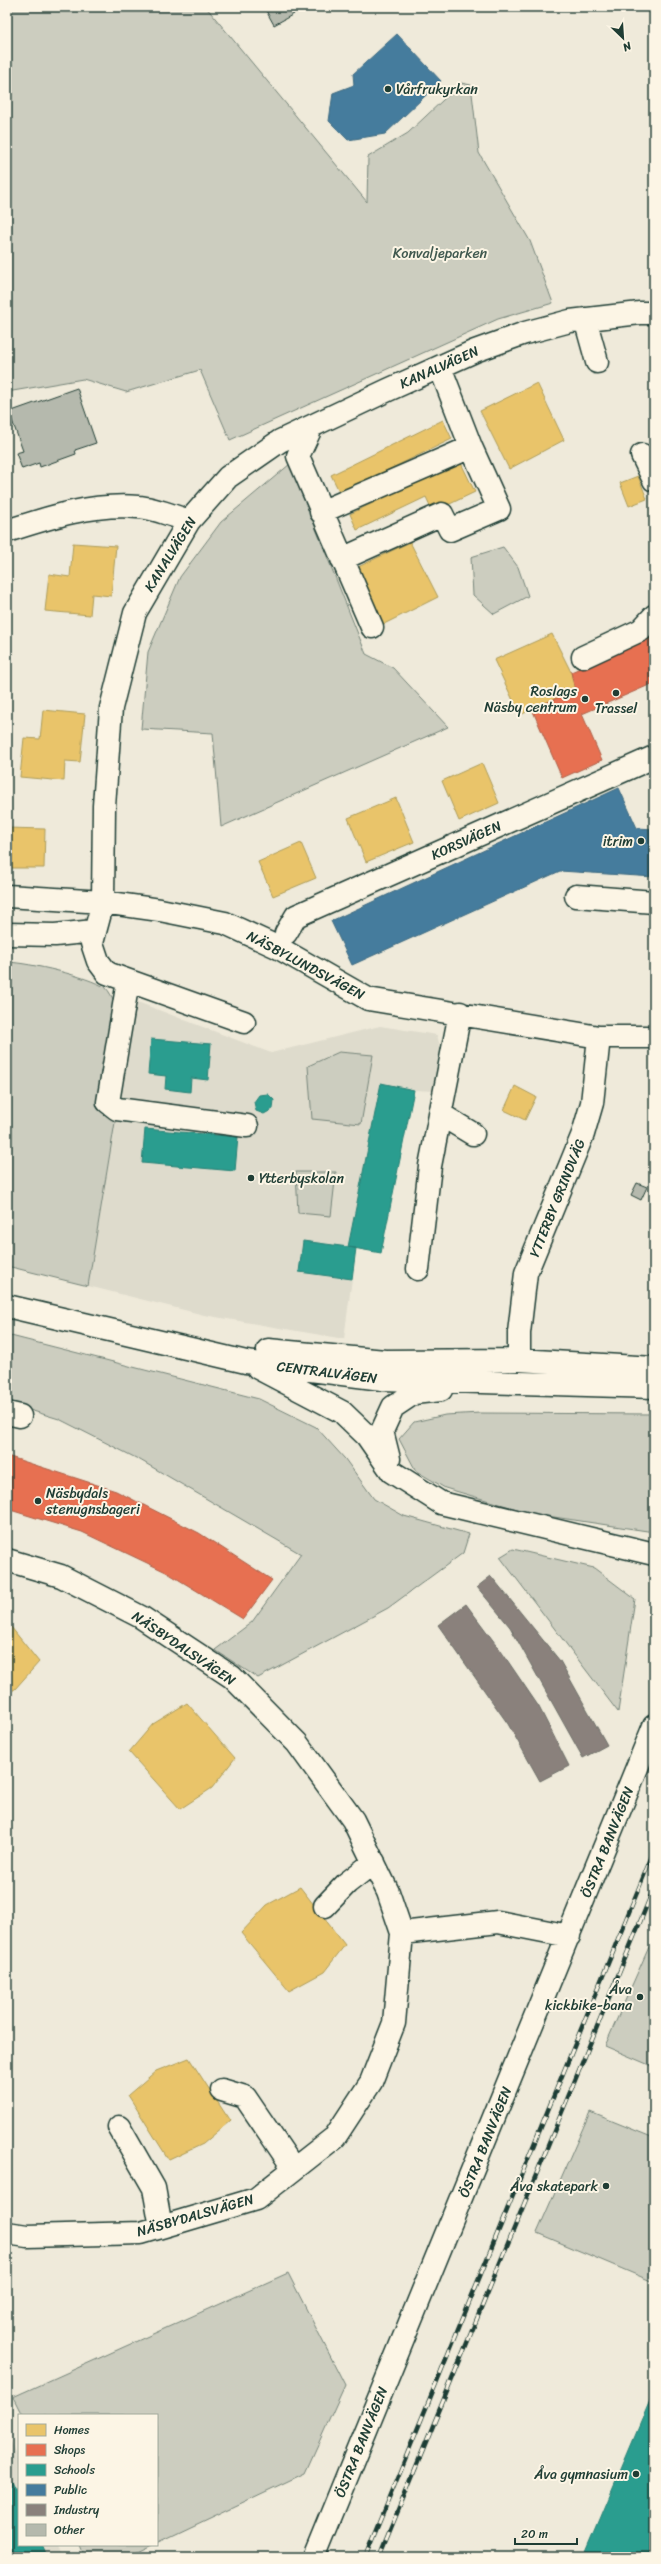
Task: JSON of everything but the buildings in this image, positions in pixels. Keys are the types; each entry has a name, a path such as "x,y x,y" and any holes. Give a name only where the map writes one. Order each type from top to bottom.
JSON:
{"street":[{"name":"KANALVÄGEN","path":"244,1022 107,974 98,961 92,943 103,902 104,806 111,708 135,613 189,521 228,477 280,441 440,367 525,333 585,319 654,313"},
{"path":"585,319 597,362"},
{"path":"342,559 442,514 450,530 499,509 471,447 440,367"},
{"path":"312,426 298,456 372,627"},
{"path":"321,512 471,447"},
{"path":"642,455 654,480"},
{"path":"7,531 57,514 104,507 140,507 189,521"},
{"path":"583,657 641,630 654,616"},
{"name":"KORSVÄGEN","path":"286,932 296,916 654,757"},
{"name":"NÄSBYLUNDSVÄGEN","path":"7,896 103,902 160,910 225,923 277,947 368,999 599,1037 654,1037"},
{"path":"576,896 654,902"},
{"path":"7,934 55,935 94,931"},
{"path":"128,981 108,1102 117,1109 247,1126"},
{"path":"418,1269 430,1166 460,1014"},
{"name":"YTTERBY GRINDVÄG","path":"519,1360 519,1333 526,1273 583,1134 592,1103 599,1037"},
{"path":"440,1114 473,1134"},
{"name":"CENTRALVÄGEN","path":"7,1292 249,1348 385,1361 519,1360 654,1368"},
{"name":"CENTRALVÄGEN","path":"7,1306 246,1362 382,1379 654,1387"},
{"path":"246,1362 342,1412 367,1436 392,1472 441,1503 654,1554"},
{"path":"392,1472 382,1430 393,1407 414,1393 512,1382"},
{"name":"NÄSBYDALSVÄGEN","path":"7,1560 60,1576 142,1617 232,1677 297,1743 354,1820 388,1892 402,1933 394,2023 371,2082 334,2137 256,2199 141,2233 27,2236 7,2233"},
{"name":"ÖSTRA BANVÄGEN","path":"314,2557 654,1726"},
{"path":"325,1906 348,1883 374,1862"},
{"path":"402,1933 498,1922 569,1936"},
{"path":"222,2090 245,2097 294,2168"},
{"path":"119,2127 154,2188 160,2227"}],"shaded area":[{"name":"Ytterbyskolan","path":"135,1001 271,1053 380,1026 437,1035 442,1054 435,1091 414,1090 381,1253 356,1248 344,1339 204,1315 88,1286"},
{"path":"7,2435 18,2459 18,2546 59,2546 64,2557 7,2557"}],"green space":[{"name":"Konvaljeparken","path":"7,7 206,7 367,202 368,157 408,133 461,83 471,85 479,153 530,241 553,303 498,319 230,440 200,370 126,392 83,379 7,392"},
{"path":"290,464 366,654 393,668 448,727 221,827 213,733 141,729 148,652 180,577 221,522"},
{"path":"503,547 518,567 528,596 494,614 473,595 471,557"},
{"path":"7,962 43,968 86,979 106,988 114,1001 135,1001 88,1286 7,1266"},
{"path":"339,1052 373,1055 361,1124 312,1119 308,1066"},
{"path":"296,1172 336,1172 331,1216 298,1213"},
{"path":"7,1335 259,1399 316,1427 345,1459 374,1499 404,1516 469,1534 463,1553 388,1608 258,1678 215,1650 252,1622 301,1554 140,1460 59,1419 7,1403"},
{"path":"480,1413 654,1414 654,1532 534,1514 445,1488 416,1471 399,1439 414,1422 445,1415"},
{"path":"513,1549 594,1568 635,1599 618,1712 500,1557"},
{"name":"Åva kickbike-bana","path":"649,1947 654,1949 654,2067 605,2046"},
{"name":"Åva skatepark","path":"590,2112 654,2138 654,2275 651,2281 537,2233"},
{"path":"288,2273 345,2385 305,2473 158,2543 158,2414 22,2414 13,2397"},
{"path":"81,2546 150,2546 127,2557 86,2557"}],"railway":[{"path":"365,2557 654,1851"},
{"path":"379,2557 654,1888"}],"place":[{"name":"Vårfrukyrkan","path":"388,89"},
{"name":"Trassel","path":"616,693"},
{"name":"Roslags Näsby centrum","path":"585,699"},
{"name":"itrim","path":"641,841"},
{"name":"Ytterbyskolan","path":"251,1178"},
{"name":"Näsbydals stenugnsbageri","path":"38,1501"},
{"name":"Åva kickbike-bana","path":"640,1997"},
{"name":"Åva skatepark","path":"606,2186"},
{"name":"Åva gymnasium","path":"636,2474"}]}
